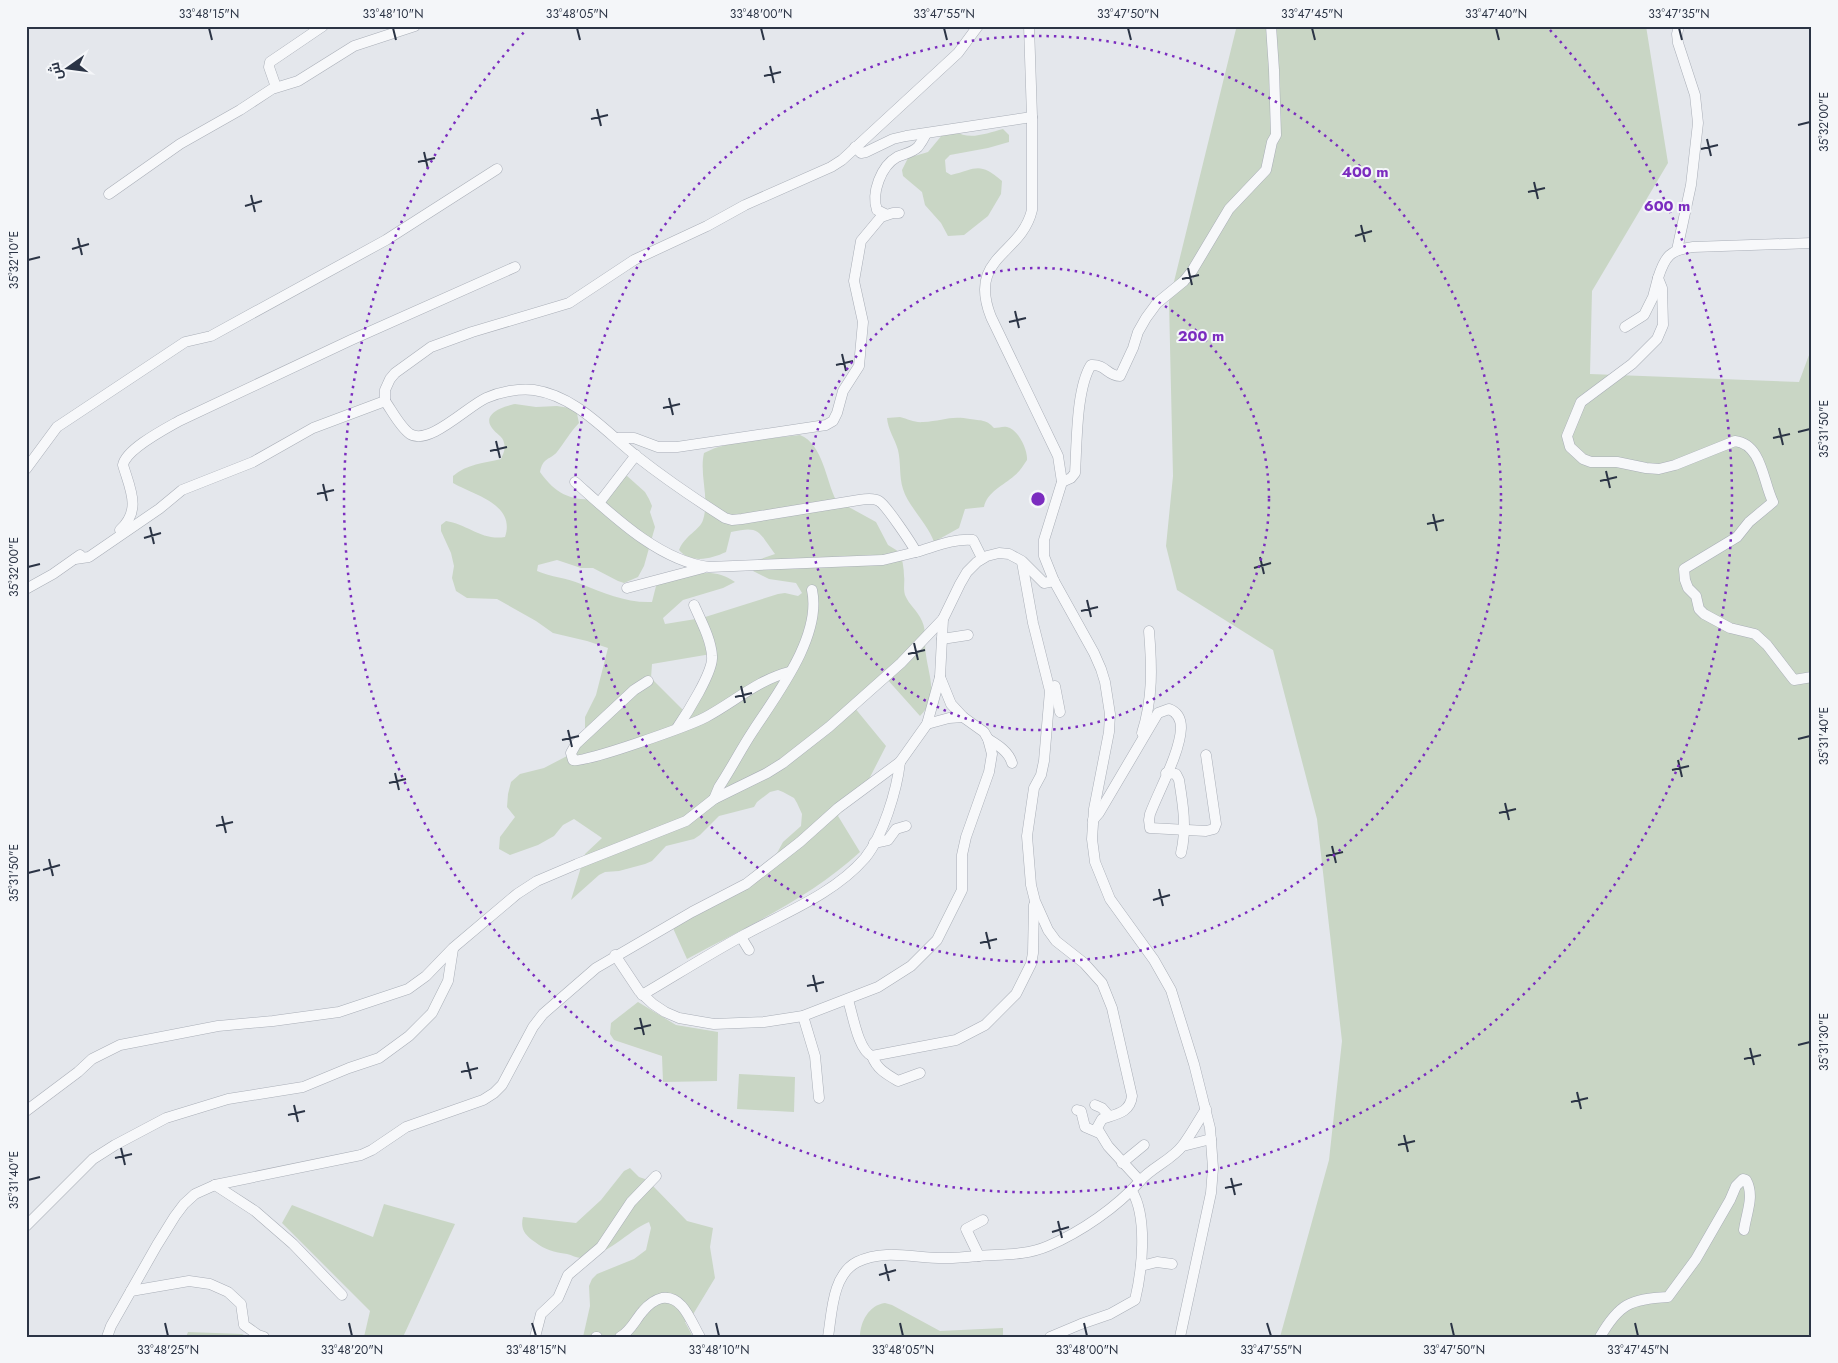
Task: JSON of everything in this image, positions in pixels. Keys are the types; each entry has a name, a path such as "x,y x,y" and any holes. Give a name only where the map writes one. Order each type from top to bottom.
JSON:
{"street":[{"path":"276,87 269,67 270,62 322,26"},
{"path":"109,194 180,144 276,87 298,81 354,46 415,26"},
{"path":"916,552 879,501 859,500 732,520 714,511 636,455 567,400 549,393 519,390 486,398 432,434 419,437 409,434 385,401 385,390 395,373 432,348 472,332 569,302 634,260 707,226 752,201 831,167 842,160 958,53 978,26"},
{"path":"1029,26 1033,192 1030,218 1024,229 990,268 984,291 991,317 1058,456 1062,482 1044,540 1044,556 1054,581 1094,653 1108,695 1109,732 1093,820 1093,849 1099,875 1110,900 1154,960 1171,990 1206,1109 1213,1168 1211,1193 1180,1337"},
{"path":"1062,482 1071,478 1075,473 1082,391 1086,372 1091,365 1099,364 1114,376 1120,376 1138,332 1146,318 1157,303 1188,276 1229,209 1266,170 1272,142 1276,135 1271,26"},
{"path":"1677,250 1691,185 1698,123 1695,95 1678,43 1679,26"},
{"path":"855,147 861,153 893,139 1032,116"},
{"path":"899,213 885,214 876,210 875,205 880,176 895,158 917,148 926,134"},
{"path":"26,469 57,427 185,342 211,336 386,240 497,168"},
{"path":"617,438 634,438 658,447 677,448 826,425 833,421 843,390 859,366 863,322 854,273 861,241 876,221 885,214"},
{"path":"1625,327 1644,315 1653,297 1665,259 1677,250 1694,247 1812,243"},
{"path":"26,589 106,540 129,521 133,505 123,465 124,460 130,453 161,432 179,421 351,340 514,267"},
{"path":"1658,278 1662,288 1663,325 1657,339 1632,364 1581,402 1567,436 1570,447 1583,459 1591,462 1617,462 1646,468 1659,468 1675,464 1735,441 1744,442 1751,448 1773,502 1749,522 1737,537 1684,569 1685,580 1688,588 1696,596 1699,609 1704,614 1730,628 1755,634 1767,645 1794,680 1812,677"},
{"path":"75,559 89,556 159,509 182,490 253,462 312,428 385,401"},
{"path":"599,503 636,455"},
{"path":"575,482 640,537 671,555 698,566 884,560 968,539 973,540 982,558"},
{"path":"26,1111 78,1072 92,1059 120,1045 210,1027 321,1016 354,1008 408,989 426,976 453,948 518,894 537,881 686,821 714,799 767,773 808,745 901,663 943,619 967,572 982,558 999,553 1009,554 1022,561 1044,583 1054,581"},
{"path":"1022,561 1033,623 1050,691 1047,744 1041,775 1034,788 1027,836 1031,885 1035,901 1048,930 1056,941 1077,956 1102,983 1112,1008 1132,1096 1131,1103 1125,1111 1100,1121 1097,1128 1099,1134 1140,1181"},
{"path":"627,588 709,567"},
{"path":"714,799 719,786 800,654 812,624 814,609 812,590"},
{"path":"677,728 702,684 712,661 709,643 694,605"},
{"path":"107,1337 111,1326 166,1229 184,1204 195,1194 216,1185 361,1154 372,1150 406,1128 483,1100 502,1085 533,1028 543,1014 576,985 615,955 746,884 800,842 838,808 900,762 927,724 940,677 943,619"},
{"path":"1138,746 1150,703 1152,672 1149,631"},
{"path":"942,639 968,635"},
{"path":"1046,671 1051,675 1055,684 1060,712"},
{"path":"648,681 634,690 589,731 572,750 571,758 577,762 600,756 706,717 762,682 789,672"},
{"path":"940,677 952,704 963,717 1003,749 1012,763"},
{"path":"1093,820 1102,808 1158,712 1169,709 1174,711 1180,721 1180,728 1177,744 1150,814 1150,828 1214,829 1216,824 1206,755"},
{"path":"927,724 948,718 963,717"},
{"path":"615,955 642,995 665,1012 679,1018 714,1024 764,1022 804,1016 878,987 911,966 937,940 962,890 962,855 966,837 991,763 992,754 988,738"},
{"path":"642,995 706,956 825,891 856,866 866,856 874,843 898,782 900,762"},
{"path":"1166,773 1176,774 1179,780 1184,829 1181,853"},
{"path":"874,843 888,840 896,829 906,826"},
{"path":"848,1000 862,1045 866,1053 872,1056 956,1040 984,1025 1016,994 1031,964 1035,901"},
{"path":"741,937 749,950"},
{"path":"26,1226 93,1159 166,1118 228,1099 303,1087 379,1058 409,1036 432,1013 448,981 453,948"},
{"path":"804,1016 815,1056 819,1098"},
{"path":"872,1056 876,1065 898,1081 920,1074"},
{"path":"1095,1105 1102,1108 1109,1116"},
{"path":"828,1337 838,1286 847,1270 857,1262 875,1256 898,1254 928,1259 1000,1256 1024,1253 1047,1246 1085,1226 1132,1191 1140,1181 1182,1146 1206,1109"},
{"path":"1077,1110 1081,1112 1085,1127 1099,1134"},
{"path":"1182,1146 1211,1139"},
{"path":"1122,1162 1144,1145"},
{"path":"535,1337 541,1314 558,1298 568,1275 601,1247 631,1202 656,1176"},
{"path":"1600,1337 1614,1314 1626,1305 1645,1298 1668,1297 1696,1259 1736,1186 1743,1179 1746,1180 1750,1189 1744,1230"},
{"path":"216,1185 255,1211 293,1244 342,1295"},
{"path":"1050,1337 1110,1314 1135,1300 1140,1281 1142,1239 1141,1225 1132,1191"},
{"path":"979,1256 966,1229 983,1220"},
{"path":"1141,1266 1157,1262 1172,1264"},
{"path":"131,1291 189,1281 210,1284 228,1292 241,1304 244,1324 258,1335 264,1337"},
{"path":"620,1337 631,1328 651,1302 669,1298 680,1304 700,1337"}],"green space":[{"path":"1233,26 1646,26 1668,163 1592,291 1590,374 1799,382 1812,347 1812,1337 1280,1337 1329,1160 1342,1041 1317,819 1273,650 1177,590 1166,546 1173,476 1169,302 1236,29"},
{"path":"1003,129 1009,135 1009,142 950,155 945,160 946,172 951,175 977,168 988,171 1002,181 1001,194 988,216 964,235 948,236 941,223 925,205 922,192 903,176 902,170 908,158 928,152 943,134 955,131 972,136"},
{"path":"515,404 576,409 579,423 557,452 545,461 541,467 540,472 554,488 561,493 577,498 608,499 626,475 645,492 649,499 652,506 650,512 655,527 644,566 638,577 624,583 593,568 581,568 557,560 538,565 537,571 576,582 615,597 642,602 652,602 656,586 660,584 698,574 716,574 735,582 723,588 683,600 663,618 665,624 702,618 778,594 785,593 798,596 802,593 796,583 769,579 753,571 758,560 775,554 762,536 754,530 748,529 731,532 726,552 714,557 695,559 679,550 685,540 699,527 703,520 705,512 704,453 737,442 800,435 814,446 819,455 836,500 876,522 888,545 901,553 905,595 924,625 925,651 931,687 931,695 926,709 920,716 886,678 854,707 886,746 867,783 838,816 860,852 799,898 687,959 672,926 758,874 776,855 783,842 801,826 802,814 794,798 778,790 770,792 757,802 754,807 719,816 694,839 666,846 652,861 599,875 571,900 585,854 602,838 574,819 563,825 554,836 538,845 510,855 499,849 500,837 515,817 507,807 511,782 520,774 544,768 567,756 585,732 585,717 596,695 608,648 553,633 497,599 467,598 456,591 452,578 454,566 451,553 441,531 441,525 446,521 489,537 497,538 505,537 507,526 504,516 499,509 491,502 453,483 453,476 470,466 501,459 505,445 489,423 490,418 496,411","holes":["711,654 712,661 684,711 651,678 652,664"]},
{"path":"900,417 920,422 963,418 980,420 994,428 1007,427 1022,440 1027,460 1016,474 992,493 984,507 965,509 959,528 934,542 903,489 898,450 887,418"},
{"path":"638,1002 676,1025 718,1032 717,1081 663,1082 662,1056 614,1040 610,1034 611,1023"},
{"path":"739,1074 795,1077 794,1112 737,1109"},
{"path":"630,1168 654,1187 687,1221 713,1228 710,1247 715,1278 689,1321 685,1322 693,1337 583,1337 590,1306 589,1286 592,1279 597,1274 634,1259 646,1250 651,1228 649,1222 600,1253 582,1258 542,1247 528,1237 524,1231 523,1217 576,1223 601,1200 624,1171"},
{"path":"384,1204 455,1224 403,1337 364,1337 370,1311 282,1223 292,1205 373,1237"},
{"path":"885,1303 940,1331 1003,1328 1003,1337 860,1337 860,1331 866,1315 874,1307"},
{"path":"188,1332 242,1334 248,1337 186,1337"}]}
